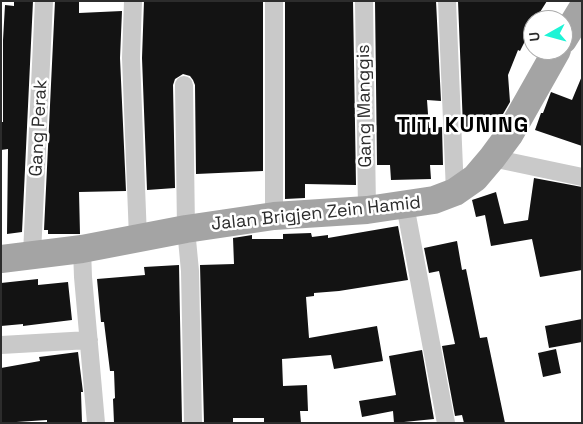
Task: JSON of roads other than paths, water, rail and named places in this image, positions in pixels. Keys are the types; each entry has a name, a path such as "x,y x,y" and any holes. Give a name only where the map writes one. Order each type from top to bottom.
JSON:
{"main road":[{"path":"573,24 582,9"},
{"name":"Jalan Brigjen Zein Hamid","path":"1,259 82,249 186,229 274,216 367,210 434,200 455,192 475,178 492,158 509,135 551,60"}],"street":[{"name":"Gang Perak","path":"32,254 44,1"},
{"path":"133,1 130,58 138,238"},
{"path":"274,1 274,216"},
{"name":"Gang Manggis","path":"364,1 367,210"},
{"path":"447,1 455,192"},
{"path":"184,85 186,229 190,271 193,423"},
{"path":"492,158 582,177"},
{"path":"405,205 446,423"},
{"path":"82,249 96,423"},
{"path":"1,344 89,340"}],"district":[{"name":"TITI KUNING","path":"463,126"}]}
